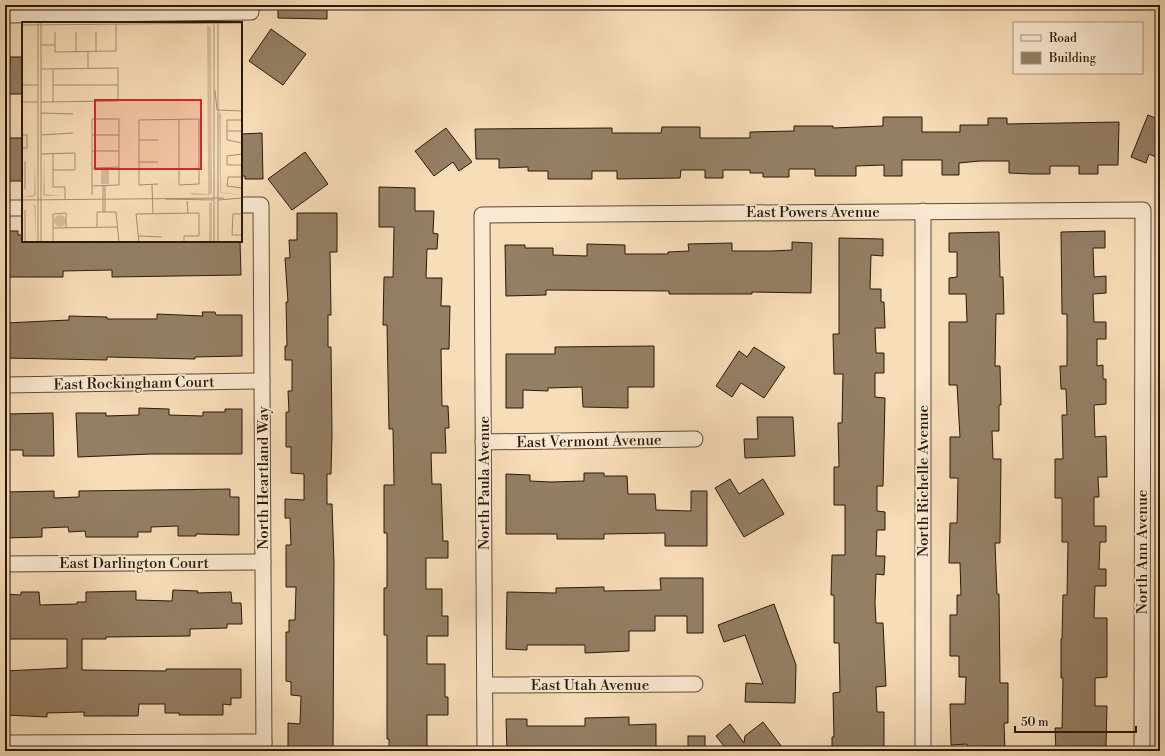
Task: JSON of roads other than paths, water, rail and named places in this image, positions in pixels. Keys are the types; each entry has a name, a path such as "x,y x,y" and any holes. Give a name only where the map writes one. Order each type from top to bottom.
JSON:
{"street":[{"path":"5,15 251,8"},
{"name":"North Heartland Way","path":"242,205 261,205 264,746"},
{"path":"5,208 22,208"},
{"name":"East Powers Avenue","path":"482,215 1144,210"},
{"name":"North Ann Avenue","path":"1142,751 1144,210"},
{"name":"North Richelle Avenue","path":"923,211 923,751"},
{"name":"North Paula Avenue","path":"482,215 485,751"},
{"name":"East Rockingham Court","path":"5,384 262,381"},
{"name":"East Vermont Avenue","path":"483,442 695,439"},
{"name":"East Darlington Court","path":"5,564 263,562"},
{"name":"East Utah Avenue","path":"485,685 696,684"},
{"path":"5,743 264,746"}]}
